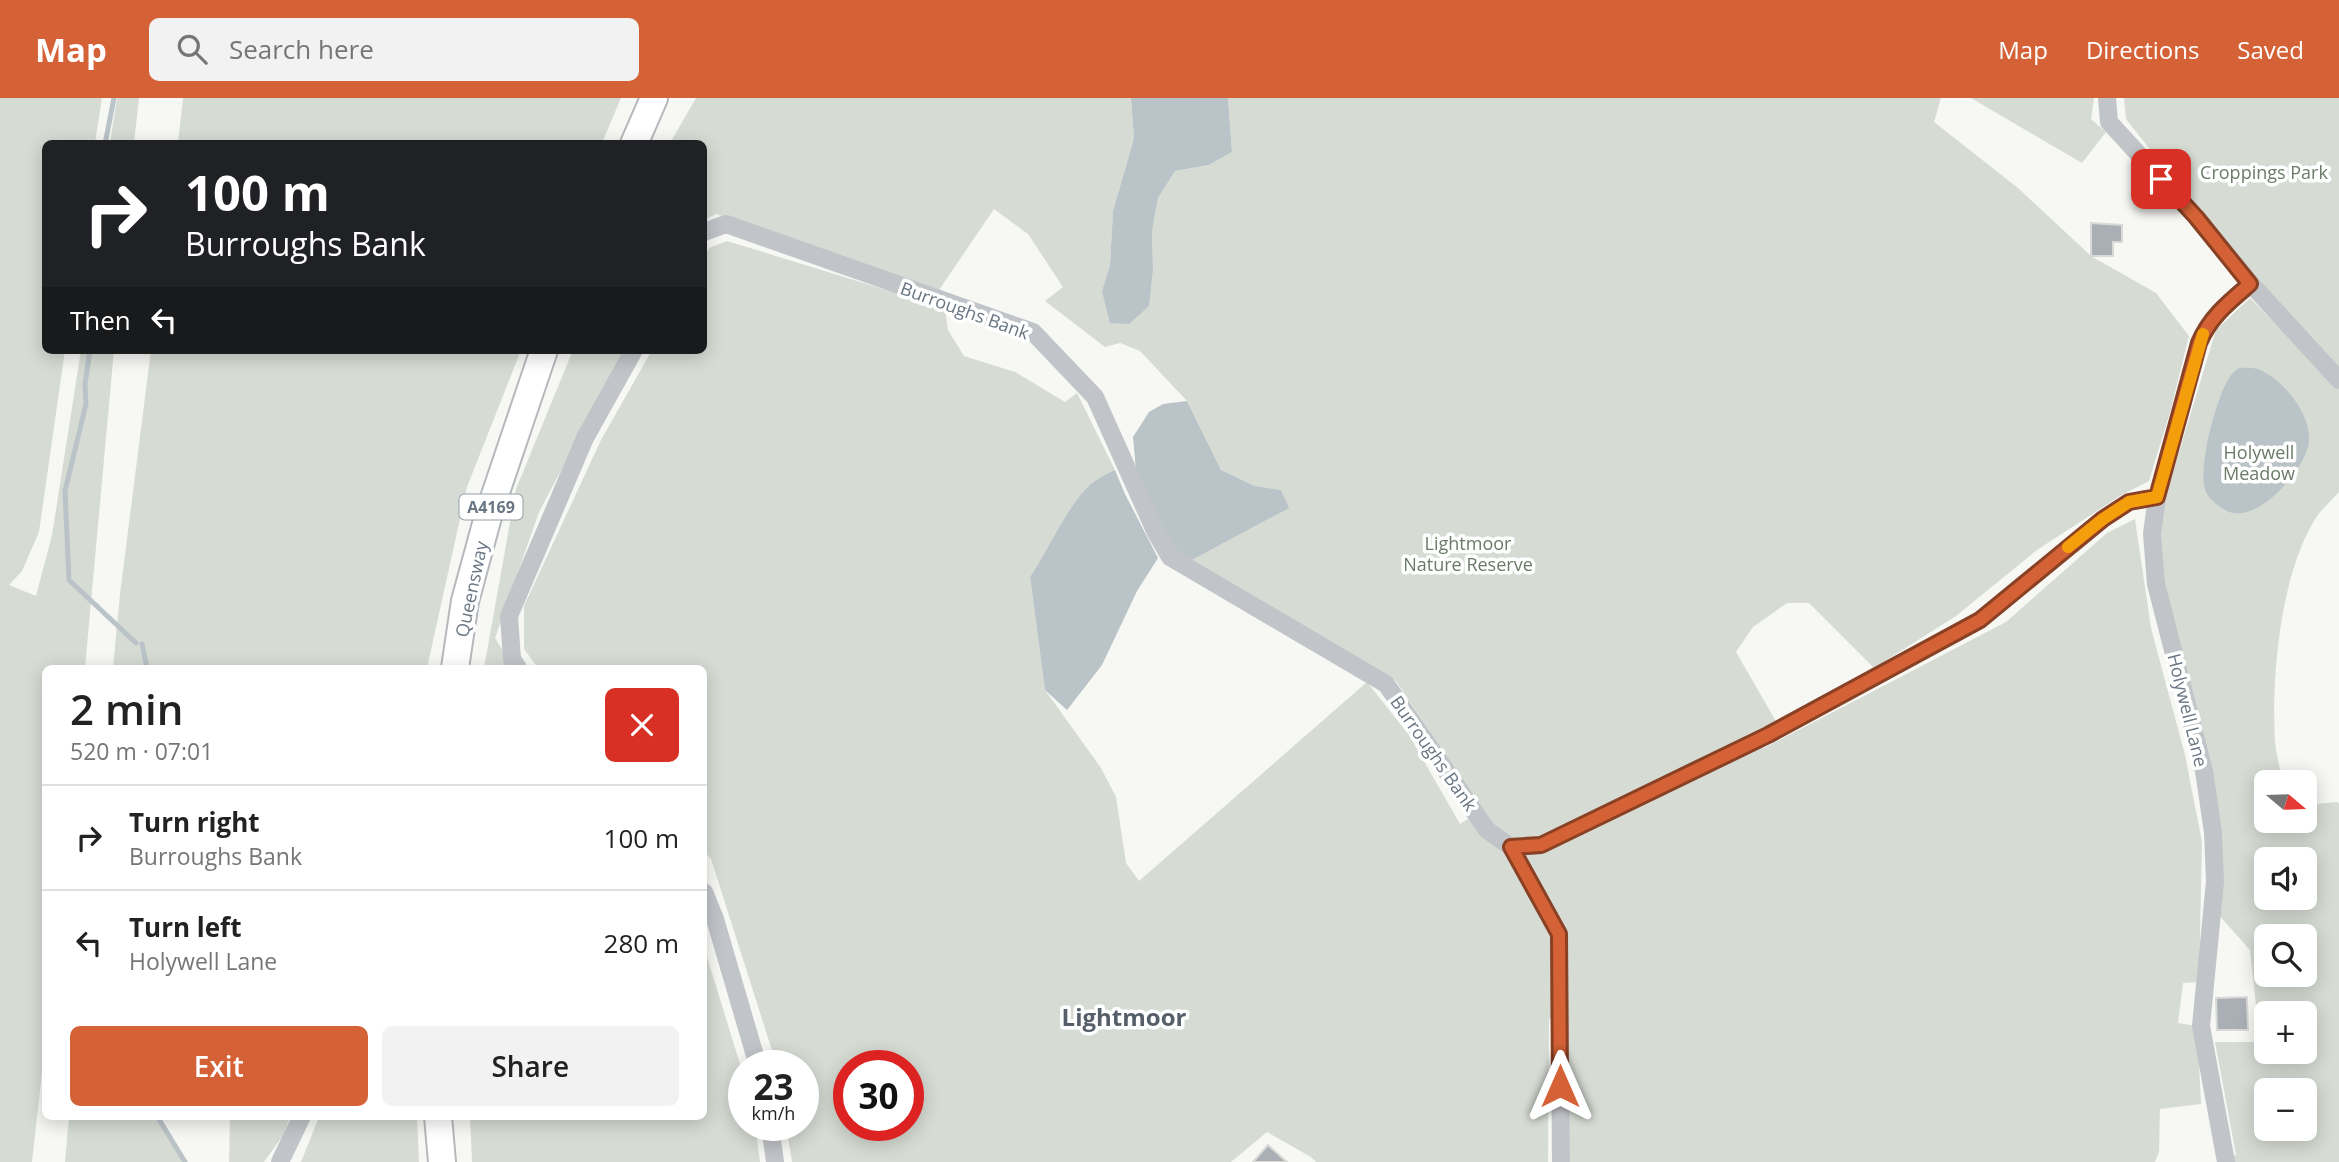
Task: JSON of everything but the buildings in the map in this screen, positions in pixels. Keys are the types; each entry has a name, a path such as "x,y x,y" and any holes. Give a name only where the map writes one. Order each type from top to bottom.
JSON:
{"main road":[{"path":"636,140 654,98"},
{"name":"Queensway","path":"455,665 465,601 485,526 543,354"},
{"path":"438,1120 442,1162"}],"street":[{"path":"2107,98 2109,122 2196,217 2250,284 2339,380"},
{"name":"Burroughs Bank","path":"707,231 726,225 1033,332 1095,397 1156,533 1170,557 1386,684 1487,830 1511,847"},
{"name":"Holywell Lane","path":"2226,1162 2201,1026 2215,882 2213,832 2204,771 2157,584 2152,534 2157,497 2199,343 2207,325 2250,284"},
{"path":"516,665 512,659 509,616 585,438 632,354"},
{"path":"1561,1162 1559,934 1511,847 1541,845 1792,722 1980,620 2103,519 2129,502 2157,497"},
{"path":"707,899 753,1050"},
{"path":"280,1162 302,1120"},
{"path":"772,1141 775,1162"}],"green space":[{"path":"0,98 102,98 95,140 42,140 42,354 64,354 39,532 22,571 9,585 36,596 52,535 80,354 114,354 85,665 42,665 42,1072 32,1162 0,1162"},
{"path":"117,98 139,98 134,140 110,140"},
{"path":"183,98 621,98 603,140 178,140"},
{"name":"Lightmoor Nature Reserve","path":"696,98 1131,98 1134,138 1113,211 1110,265 1102,291 1153,268 1152,231 1158,198 1175,171 1209,165 1232,152 1228,98 1941,98 1934,122 2018,188 2091,256 2156,293 2189,336 2149,481 2120,496 2037,550 1956,616 1874,668 1809,603 1787,603 1753,627 1736,652 1777,723 1745,738 1764,748 2006,622 2107,533 2135,519 2151,628 2185,755 2202,842 2199,982 2183,983 2178,1023 2197,1026 2201,1104 2160,1109 2159,1152 2155,1162 1570,1162 1567,1001 1564,989 1549,1020 1548,1162 1316,1162 1267,1132 1231,1162 792,1162 789,1141 819,1141 819,1050 772,1050 711,859 707,854 707,665 536,665 524,649 524,606 601,440 650,354 707,354 709,248 727,241 945,308 948,330 964,356 1015,372 1065,402 1077,393 1115,470 1093,482 1030,577 1045,690 1101,768 1116,797 1126,863 1139,881 1367,682 1409,735 1460,824 1482,810 1396,681 1192,560 1288,508 1281,490 1255,486 1221,470 1187,401 1140,351 1120,343 1105,347 1045,301 1063,287 1028,234 994,209 939,290 716,214 707,218 707,140 672,140"},
{"path":"1971,98 2094,98 2091,119 2106,132 2082,163"},
{"name":"Croppings Park","path":"2124,98 2339,98 2339,374 2256,283 2126,119"},
{"name":"Holywell Meadow","path":"2250,298 2339,388 2339,492 2317,516 2305,539 2287,594 2275,685 2274,714 2280,770 2254,770 2254,833 2317,833 2317,804 2339,804 2339,1162 2225,1160 2236,1155 2215,1042 2254,1042 2254,1064 2317,1064 2317,1001 2256,1001 2254,987 2317,987 2317,924 2254,924 2254,987 2250,950 2217,913 2215,882 2160,558 2160,515 2216,330"},
{"path":"150,354 519,354 467,487 428,665 113,665"},
{"path":"571,354 623,354 539,512 495,638 512,665 485,665 516,489"},
{"path":"707,957 736,1050 728,1050 728,1141 757,1141 760,1162 472,1162 470,1120 707,1120"},
{"path":"69,1120 159,1120 185,1162 65,1162"},
{"path":"230,1120 289,1120 284,1134 264,1162 229,1162"},
{"path":"318,1120 417,1120 419,1162 301,1162"}],"shaded area":[{"path":"1131,98 1228,98 1232,152 1209,165 1175,171 1158,198 1152,231 1153,268 1149,306 1129,324 1110,323 1102,291 1110,265 1113,211 1134,138"},
{"path":"2239,368 2260,370 2287,390 2306,420 2309,441 2299,466 2278,492 2252,510 2239,513 2227,511 2209,497 2204,484 2204,469 2214,415 2225,384"},
{"path":"1187,401 1221,470 1255,486 1281,490 1289,508 1192,560 1177,551 1167,539 1136,470 1133,437 1149,412 1163,404"},
{"path":"1115,470 1158,558 1137,591 1102,665 1067,710 1045,690 1030,577 1083,492"}],"waterway":[{"path":"106,140 114,98"},
{"path":"89,354 85,384 86,404 65,491 69,580 136,643"},
{"path":"142,644 146,665"},
{"path":"159,1120 185,1162"}],"slow traffic":[{"path":"2068,547 2129,502 2157,497 2203,334"}],"district":[{"name":"Lightmoor","path":"1124,1016"}],"route":[{"path":"1560,1086 1559,934 1511,847 1541,845 1792,722 1980,620 2103,519 2129,502 2157,497 2199,343 2207,325 2250,284 2196,217 2161,179"}]}
